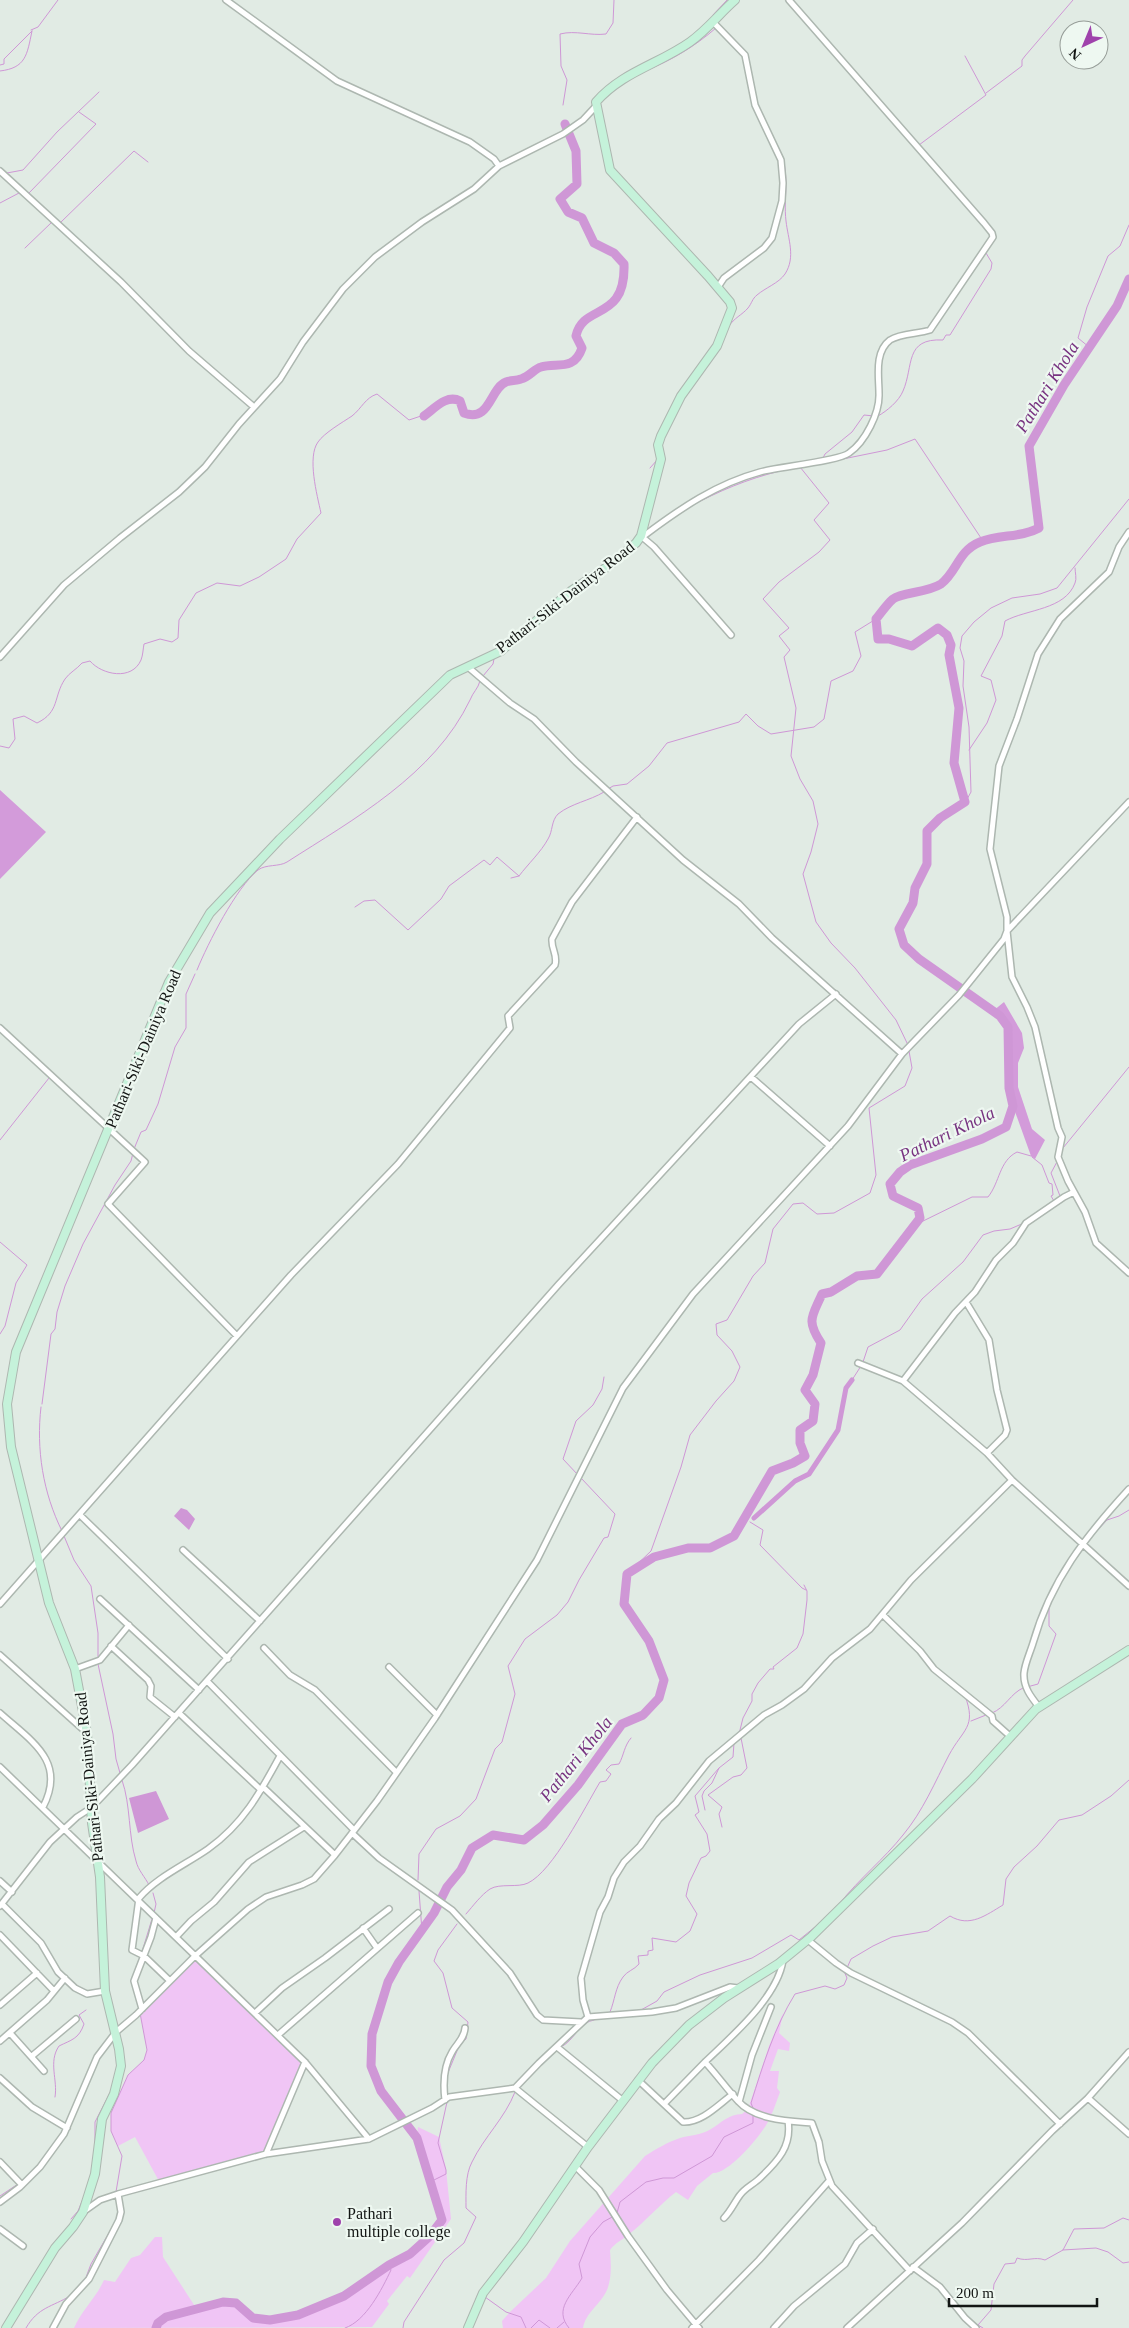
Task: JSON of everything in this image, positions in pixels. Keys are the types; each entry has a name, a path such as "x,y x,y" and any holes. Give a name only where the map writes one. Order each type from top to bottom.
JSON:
{"main road":[{"path":"596,105 596,102 605,91 640,67 666,57 690,42 714,23 736,0"},
{"name":"Pathari-Siki-Dainiya Road","path":"6,2328 55,2248 83,2212 95,2174 102,2119 120,2078 120,2058 116,2032 105,1991 100,1877 91,1808 87,1732 75,1668 49,1603 11,1447 7,1404 16,1352 169,982 210,914 280,839 450,675 501,651 571,591 610,566 636,543 641,536 661,459 658,445 661,436 681,396 716,346 732,308 730,302 718,287 610,170 596,105"},
{"path":"468,2328 483,2293 523,2242 622,2100 689,2025 739,1988 783,1960 808,1940 862,1889 1039,1707 1129,1650"}],"street":[{"path":"226,0 337,81 470,142 494,159 499,166"},
{"path":"641,536 645,536 689,502 727,483 774,469 849,454 872,422 878,406 877,372 882,351 888,341 898,336 930,330 993,238 992,233 789,0"},
{"path":"714,23 745,55 755,105 781,160 783,183 782,201 772,238 764,248 724,278 718,287"},
{"path":"0,657 64,586 120,538 179,492 205,467 254,407 280,379 309,334 343,289 375,257 422,222 474,189 499,166 563,134 583,120 596,105"},
{"path":"0,171 121,282 189,351 254,407"},
{"path":"1129,532 1119,547 1108,572 1060,619 1038,654 1017,719 999,766 990,849 1005,904 1012,977 1028,1006 1035,1027 1058,1128 1062,1137 1058,1157 1085,1212 1096,1243 1129,1273"},
{"path":"641,536 648,540 731,635"},
{"path":"468,667 510,704 534,719 576,762 683,860 739,904 772,938 902,1054"},
{"path":"0,2202 40,2168 67,2128 97,2057 116,2032 136,2015 195,1956 258,1902 314,1879 335,1855 437,1715 537,1560 622,1388 693,1294 848,1126 902,1054 959,995 1004,939 1007,931 1129,802"},
{"path":"0,1604 291,1275 398,1164 478,1065 502,1041 510,1028 508,1016 555,966 557,959 552,939 572,902 637,817"},
{"path":"105,1991 83,1993 65,1978 53,1964 42,1943 1,1905 34,1861 62,1830 91,1808 228,1659 559,1284 798,1024 836,994"},
{"path":"0,1028 108,1130 145,1162 108,1204 237,1336"},
{"path":"751,1077 830,1146"},
{"path":"903,1380 955,1312 975,1292 996,1260 1014,1243 1026,1223 1074,1192"},
{"path":"966,1302 989,1340 997,1390 1007,1430 1005,1435 987,1453"},
{"path":"858,1363 903,1380 987,1453 1012,1480 1129,1586"},
{"path":"588,2018 583,2000 581,1978 600,1912 608,1897 614,1878 624,1862 640,1846 659,1819 676,1803 709,1761 764,1715 804,1689 832,1658 870,1629 910,1580 1012,1480"},
{"path":"1039,1707 1028,1694 1024,1673 1040,1618 1054,1587 1082,1542 1129,1489"},
{"path":"80,1515 228,1659"},
{"path":"182,1550 260,1621"},
{"path":"100,1599 199,1690"},
{"path":"883,1615 920,1651 934,1669 992,1716 993,1721 1010,1737"},
{"path":"75,1668 100,1660 129,1626"},
{"path":"111,1646 148,1680 150,1697 177,1715 335,1855"},
{"path":"264,1648 290,1675 315,1690 396,1772"},
{"path":"0,1655 87,1732"},
{"path":"389,1667 437,1715"},
{"path":"207,1681 379,1858 452,1910 510,1973 537,2015 543,2020 582,2022"},
{"path":"0,1713 46,1757 51,1781 49,1794 43,1807"},
{"path":"170,1981 144,1956 132,1950 138,1902 141,1896 165,1876 215,1843 246,1813 280,1756"},
{"path":"0,1767 43,1807 62,1830 305,2062 369,2139"},
{"path":"176,1937 191,1921 214,1902 249,1862 304,1827"},
{"path":"0,1880 12,1892"},
{"path":"255,2013 282,1988 389,1909"},
{"path":"278,2035 418,1913"},
{"path":"142,2009 134,1981 156,1918"},
{"path":"364,1928 377,1948"},
{"path":"0,1935 54,1991"},
{"path":"808,1940 836,1963 851,1972 952,2022 968,2033 1060,2124"},
{"path":"664,2104 737,2032 777,1980 783,1960"},
{"path":"0,2005 37,1973"},
{"path":"0,2041 54,1991 65,1978"},
{"path":"83,2212 100,2200 118,2194 266,2154 369,2139 412,2119 445,2100 466,2094 515,2088 588,2018 676,2008 730,1987 739,1988"},
{"path":"738,2102 752,2055 771,2007"},
{"path":"32,2056 76,2020"},
{"path":"445,2100 443,2080 447,2064 453,2050 464,2036 465,2028"},
{"path":"10,2033 44,2071"},
{"path":"557,2047 622,2100"},
{"path":"847,2328 962,2223 1088,2098 1129,2052"},
{"path":"266,2154 305,2062"},
{"path":"705,2062 738,2102 748,2109 788,2121 812,2123 829,2181 849,2207 912,2269 940,2287 965,2318 976,2328"},
{"path":"0,2078 32,2107 67,2128"},
{"path":"638,2080 683,2122 703,2116 733,2094"},
{"path":"515,2088 588,2147"},
{"path":"1088,2098 1129,2134"},
{"path":"724,2218 734,2207 740,2195 759,2179 784,2152 790,2135 788,2121"},
{"path":"0,2162 22,2185"},
{"path":"575,2166 599,2190 614,2215 695,2327 759,2260 829,2181"},
{"path":"53,2328 66,2304 90,2279 119,2220 121,2212 118,2194"},
{"path":"0,2229 23,2246"},
{"path":"774,2328 794,2306 845,2264 850,2252 857,2243 873,2229"}],"shaded area":[{"path":"0,790 46,832 0,879"},
{"path":"1004,1002 1022,1033 1024,1048 1018,1063 1018,1087 1032,1129 1045,1140 1035,1159 1031,1156 1013,1106 1009,1088 1008,1027 993,1011"},
{"path":"181,1508 187,1510 195,1519 189,1530 174,1516"},
{"path":"156,1791 169,1819 138,1833 129,1798"},
{"path":"195,1956 305,2062 266,2154 160,2183 135,2137 118,2146 111,2131 111,2113 128,2075 144,2060 147,2050 140,2013"},
{"path":"783,2013 779,2033 790,2043 789,2051 778,2049 770,2071 779,2071 777,2088 780,2092 768,2122 747,2150 725,2169 713,2173 697,2186 688,2200 676,2192 612,2247 610,2250 609,2285 601,2300 587,2317 583,2328 503,2328 502,2321 546,2278 570,2241 645,2156 676,2140 707,2131 729,2117 742,2114 748,2109 769,2046"},
{"path":"418,2127 439,2137 446,2169 451,2219 410,2278 407,2276 387,2301 389,2304 372,2327 74,2328 104,2280 115,2282 131,2258 140,2255 155,2237 162,2237 163,2257 198,2311 223,2302 236,2303 253,2318 270,2320 298,2315 344,2296 389,2265 410,2254 430,2236 442,2220 417,2138"}],"waterway":[{"path":"31,30 38,27 58,0"},
{"path":"563,105 567,80 561,66 560,34 606,34 613,23 614,0"},
{"path":"713,15 727,0"},
{"path":"986,93 1022,66 1022,60 1025,56 1073,0"},
{"path":"645,71 682,52 716,28"},
{"path":"0,65 4,64 4,59 32,31"},
{"path":"0,71 15,67 24,59 29,47 32,31"},
{"path":"739,46 747,54 749,61"},
{"path":"923,149 919,145 986,95 965,56"},
{"path":"7,173 23,170 57,132 99,92"},
{"path":"759,108 766,123"},
{"path":"29,193 96,124 79,112"},
{"path":"424,416 441,403 450,399 460,401 464,413 473,415 479,413 489,403 501,385 506,382 524,378 541,367 564,365 574,360 579,356 582,348 576,336 580,326 587,319 612,304 618,295 623,282 624,264 614,253 594,243 582,218 568,212 560,199 577,184 576,151 565,124"},
{"path":"896,126 982,224"},
{"path":"729,326 748,308 760,292 776,283 785,274 790,261 791,255 785,212 786,176 783,158 779,149"},
{"path":"60,223 134,151 148,162"},
{"path":"953,184 974,207"},
{"path":"0,203 19,193 23,196"},
{"path":"30,202 63,233"},
{"path":"25,248 52,222"},
{"path":"1089,347 1078,338 1087,307 1108,256 1120,246 1129,225"},
{"path":"878,416 901,395 912,355 916,349 922,344 943,340 946,335 950,335 991,269 992,263 986,253"},
{"name":"Pathari Khola","path":"156,2328 158,2323 166,2317 223,2302 236,2303 253,2318 270,2320 298,2315 344,2296 389,2265 410,2254 430,2236 442,2220 417,2138 381,2091 371,2066 372,2034 388,1982 399,1962 434,1913 447,1887 461,1870 472,1848 493,1835 524,1840 543,1825 578,1785 622,1724 643,1715 659,1698 664,1680 649,1641 624,1604 627,1574 654,1557 688,1548 710,1548 734,1536 772,1471 805,1456 800,1443 800,1430 813,1421 815,1404 805,1390 813,1375 821,1343 813,1329 812,1318 822,1294 831,1292 857,1276 877,1274 920,1218 918,1208 893,1196 890,1184 900,1172 910,1165 982,1139 1006,1127 1013,1106 1009,1088 1008,1027 1000,1016 919,959 904,945 899,929 913,903 915,888 927,864 927,831 940,818 965,802 954,763 959,708 949,655 951,645 947,635 938,628 912,646 889,639 878,639 876,619 893,599 941,584 951,574 962,556 980,542 1025,533 1039,528 1029,446 1064,385 1117,306 1129,279"},
{"path":"710,361 715,355"},
{"path":"0,746 9,748 15,739 13,719 24,716 37,723 49,714 53,709 65,679 82,663 90,661 102,670 117,674 131,671 137,667 141,660 144,644 160,639 172,642 178,638 179,620 196,593 217,583 240,586 259,577 286,559 297,539 321,513 315,487 313,466 313,457 318,442 329,431 352,416 369,398 377,394 409,420 421,416"},
{"path":"823,458 825,454 852,432 864,415 874,416"},
{"path":"838,460 887,450 915,439 983,541"},
{"path":"650,468 658,459"},
{"path":"800,467 829,503 814,520 830,540 819,552 779,582 763,599 789,628 779,636 790,650 784,657 796,708 791,756 800,779 813,801 818,824 803,874 816,922 831,943 855,968 896,1020 908,1045"},
{"path":"791,469 800,468"},
{"path":"689,507 733,486 780,471"},
{"path":"966,801 971,792 969,727 963,686 964,661 960,648 962,636 974,622 991,608 1012,598 1040,594 1057,588 1129,499"},
{"path":"648,537 669,520"},
{"path":"969,750 987,723 996,700 991,680 981,676 1002,636 1005,621 1044,608 1063,599 1075,583 1075,568"},
{"path":"562,603 604,574"},
{"path":"608,789 613,786 627,784 649,766 667,743 739,722 746,714 758,726 771,734 814,727 824,719 831,681 853,671 861,656 855,632 876,619"},
{"path":"483,676 493,664 494,659"},
{"path":"197,970 223,917 250,878 261,868 287,862 339,829 365,812 414,773 436,751 455,727 480,681"},
{"path":"511,878 519,876 542,849 550,836 554,820 558,814 569,807 604,792"},
{"path":"355,907 364,901 375,900 408,930 441,899 449,886 484,860 490,865 497,857 519,876"},
{"path":"134,1149 141,1132 146,1130 158,1104 175,1047 186,1028 186,994 195,974"},
{"path":"627,1574 651,1551 681,1467 690,1435 734,1381 740,1367 732,1351 717,1335 716,1324 727,1320 753,1276 765,1263 773,1229 793,1204 803,1203 817,1214 834,1213 870,1193 876,1175 869,1108 905,1086 912,1068 909,1051"},
{"path":"1063,1148 1129,1067"},
{"path":"0,1140 49,1078"},
{"path":"917,1224 972,1197 988,1197 1003,1166 1011,1156 1017,1152 1031,1156"},
{"path":"42,1404 51,1334 55,1329 57,1312 65,1286 83,1244 115,1185 131,1161 133,1153"},
{"path":"1032,1157 1042,1165 1049,1183 1052,1184 1053,1195 1051,1196 1054,1201"},
{"path":"1058,1160 1051,1173 1060,1196"},
{"path":"863,1362 868,1347 900,1330 922,1299 963,1262 983,1235 994,1231 1010,1229 1024,1223"},
{"path":"0,1242 27,1265 16,1283 5,1326 0,1334"},
{"path":"852,1380 861,1366"},
{"path":"578,1475 563,1459 576,1421 593,1405 602,1389 604,1377"},
{"path":"754,1518 795,1481 809,1474 838,1430 846,1388 852,1380"},
{"path":"41,1407 39,1439 42,1470 50,1502 62,1531"},
{"path":"418,1880 419,1854 436,1829 460,1816 476,1799 495,1749 502,1742 515,1694 508,1666 525,1639 557,1615 568,1602 604,1538 608,1537 615,1514 581,1478"},
{"path":"1092,1536 1107,1520 1129,1510"},
{"path":"750,1522 763,1530 760,1545 806,1590"},
{"path":"64,1536 74,1560 91,1586 98,1633 98,1659"},
{"path":"739,1734 743,1718 752,1701 752,1694 758,1683 770,1669 774,1669 773,1667 797,1648 803,1634 807,1600 807,1591 804,1585"},
{"path":"1027,1687 1038,1684 1056,1634 1049,1626 1049,1605"},
{"path":"98,1664 120,1773"},
{"path":"992,1713 1001,1708 1015,1693 1023,1688"},
{"path":"840,1903 896,1844 923,1806 949,1755 967,1727 970,1715 965,1696"},
{"path":"971,1721 986,1715"},
{"path":"466,1914 480,1897 490,1889 499,1886 528,1883 548,1866 568,1837 600,1782 606,1781 611,1774 606,1770 611,1765 619,1764 631,1738"},
{"path":"722,1827 719,1814 722,1807 708,1795 733,1777 741,1775 747,1768 741,1738"},
{"path":"705,1810 702,1796 704,1791 712,1783 719,1768 733,1757 734,1743"},
{"path":"610,2012 620,1981 626,1973 639,1964 638,1956 648,1955 648,1951 653,1950 652,1938 676,1942 690,1931 697,1914 686,1896 689,1883 701,1858 710,1851 707,1834 695,1815 699,1812 695,1796 719,1768"},
{"path":"122,1780 127,1800 133,1851 140,1870 149,1885"},
{"path":"847,1968 851,1959 892,1937 928,1931 950,1916 964,1921 978,1919 1003,1905 1006,1879 1014,1867 1037,1846 1059,1820 1082,1815 1111,1796 1129,1780"},
{"path":"419,1891 422,1931"},
{"path":"153,1893 156,1904 154,1913"},
{"path":"142,1952 152,1919"},
{"path":"627,2012 641,2010 657,2001 664,1992 700,1975 752,1958 791,1935 799,1940 820,1923"},
{"path":"447,2075 459,2046 466,2039 468,2022 452,2008 443,1973 434,1961 438,1950 457,1924"},
{"path":"139,2009 131,1981 140,1957"},
{"path":"753,2108 751,2103 770,2047 781,2020 795,1994 825,1986 835,1989 844,1985 847,1978 844,1971"},
{"path":"55,2097 54,2058 56,2052 59,2046 80,2033 84,2024 79,2015 86,2010"},
{"path":"116,2192 122,2156 111,2131 111,2113 128,2075 144,2060 147,2050 140,2013"},
{"path":"561,2047 584,2024 594,2020"},
{"path":"547,2059 557,2050"},
{"path":"519,2088 535,2070"},
{"path":"95,2146 95,2122 112,2089"},
{"path":"403,2328 404,2322 444,2260 464,2243 476,2217 466,2208 466,2185 470,2167 482,2144 506,2110 515,2092"},
{"path":"430,2182 446,2174 438,2143 447,2102"},
{"path":"617,2213 620,2202 646,2182 663,2178 674,2178 712,2156 724,2137 753,2123 753,2114"},
{"path":"0,2196 18,2184"},
{"path":"71,2219 78,2211 85,2194"},
{"path":"85,2280 91,2264 117,2219 118,2207"},
{"path":"569,2328 563,2315 563,2308 582,2278 579,2264 590,2237 603,2222 614,2216"},
{"path":"983,2328 978,2325 991,2310 994,2284 1005,2264 1015,2263 1017,2258 1045,2260 1063,2250 1074,2229 1104,2228 1123,2218 1129,2220"},
{"path":"1063,2250 1096,2248 1108,2252 1123,2263 1129,2262"},
{"path":"345,2328 360,2319 373,2304 391,2270 389,2265"},
{"path":"475,2302 478,2294"},
{"path":"26,2328 40,2312 70,2296"},
{"path":"485,2297 506,2312 521,2317 526,2328"},
{"path":"531,2328 539,2320 550,2328"},
{"path":"557,2328 564,2322"}],"place":[{"name":"Pathari multiple college","path":"337,2222"}]}
